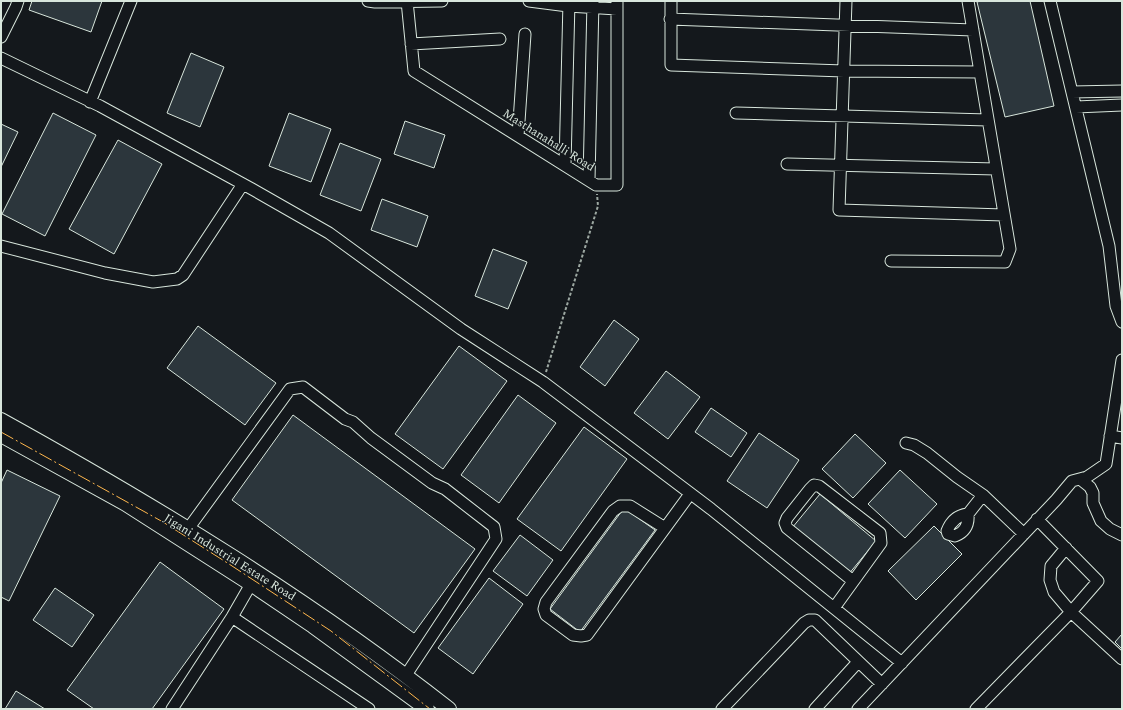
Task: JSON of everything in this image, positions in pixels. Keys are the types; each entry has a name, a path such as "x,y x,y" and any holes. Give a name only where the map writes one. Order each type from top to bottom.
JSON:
{"main road":[{"name":"Jigani Industrial Estate Road","path":"1,420 188,529 282,588 406,675 449,709"},
{"name":"Jigani Industrial Estate Road","path":"1,435 126,504 251,584 313,626 427,709"}],"street":[{"path":"1,37 18,1"},
{"path":"90,102 131,1"},
{"path":"368,1 442,1"},
{"name":"Masthanahalli Road","path":"407,1 414,71 592,182"},
{"path":"529,1 617,5 617,185 592,182 593,4"},
{"path":"671,1 670,19 672,65 844,71 980,72"},
{"path":"846,1 839,210 1004,214"},
{"path":"891,261 1005,262 1010,249 968,1"},
{"path":"1050,1 1110,246 1116,306 1122,322"},
{"path":"564,165 568,3"},
{"path":"670,19 973,30"},
{"path":"518,136 525,34"},
{"path":"411,44 500,39"},
{"path":"1,58 90,102 243,184 329,233 460,329 543,382 711,509 902,663"},
{"path":"1072,92 1122,91"},
{"path":"1076,107 1122,105"},
{"path":"736,113 988,120"},
{"path":"787,164 996,169"},
{"path":"1,246 153,282 177,279 183,275 243,184"},
{"path":"858,709 1024,534 1072,481 1087,477 1106,464 1110,436 1117,423 1122,360"},
{"path":"188,529 290,389 302,387 345,419 353,422 371,438 432,483 445,489 494,527 496,539 406,675"},
{"path":"1110,436 1122,438"},
{"path":"906,443 914,445 927,453 983,495 1024,534"},
{"path":"1080,479 1090,487 1093,493 1093,503 1101,521 1110,529 1122,536"},
{"path":"834,608 881,543 880,533 819,486 814,485 788,518 785,523 787,528 853,581"},
{"path":"665,528 630,506 620,506 613,511 546,602 544,609 546,615 573,635 587,635 690,494"},
{"path":"968,514 983,495"},
{"path":"976,709 1071,612 1098,581 1037,519"},
{"path":"1066,548 1052,566 1050,580 1054,592 1071,612 1122,659"},
{"path":"172,709 232,618 251,584"},
{"path":"232,618 369,709"},
{"path":"722,709 804,623 809,620 815,620 882,684"},
{"path":"815,709 858,662"}],"path":[{"name":"Masthanahalli Road","path":"543,382 598,206 592,182"}],"building":[{"path":"32,1 102,1 91,32 29,10"},
{"path":"1030,1 1054,106 1005,117 977,2"},
{"path":"191,53 224,67 200,127 167,113"},
{"path":"53,113 96,135 45,236 2,214"},
{"path":"289,113 331,129 311,182 269,166"},
{"path":"405,121 445,135 434,168 394,154"},
{"path":"1,124 18,132 1,167"},
{"path":"118,140 162,164 114,254 69,229"},
{"path":"340,143 381,159 361,211 320,195"},
{"path":"382,199 428,216 417,247 371,230"},
{"path":"493,249 527,262 508,309 475,296"},
{"path":"614,320 639,339 605,386 580,367"},
{"path":"198,326 276,383 245,425 167,368"},
{"path":"459,346 507,381 443,469 395,434"},
{"path":"666,371 700,397 668,439 634,413"},
{"path":"518,395 556,423 499,503 461,475"},
{"path":"711,408 747,433 731,457 695,432"},
{"path":"293,415 475,549 414,633 232,500"},
{"path":"584,427 627,459 561,551 517,519"},
{"path":"759,433 799,460 767,508 727,481"},
{"path":"855,434 886,463 853,498 822,469"},
{"path":"7,470 60,496 9,601 1,597 1,483"},
{"path":"900,470 937,504 905,538 868,504"},
{"path":"820,494 876,541 848,575 792,528"},
{"path":"624,508 655,530 580,632 550,609"},
{"path":"934,526 962,554 916,600 888,571"},
{"path":"520,535 553,560 527,596 493,571"},
{"path":"160,562 224,609 152,709 94,709 67,690"},
{"path":"489,578 523,604 473,674 438,648"},
{"path":"55,588 94,615 72,647 33,620"},
{"path":"1122,634 1122,649 1115,642"},
{"path":"16,691 45,709 5,709"}],"power":[{"path":"1,432 163,522 229,564 331,631 430,709"}]}
